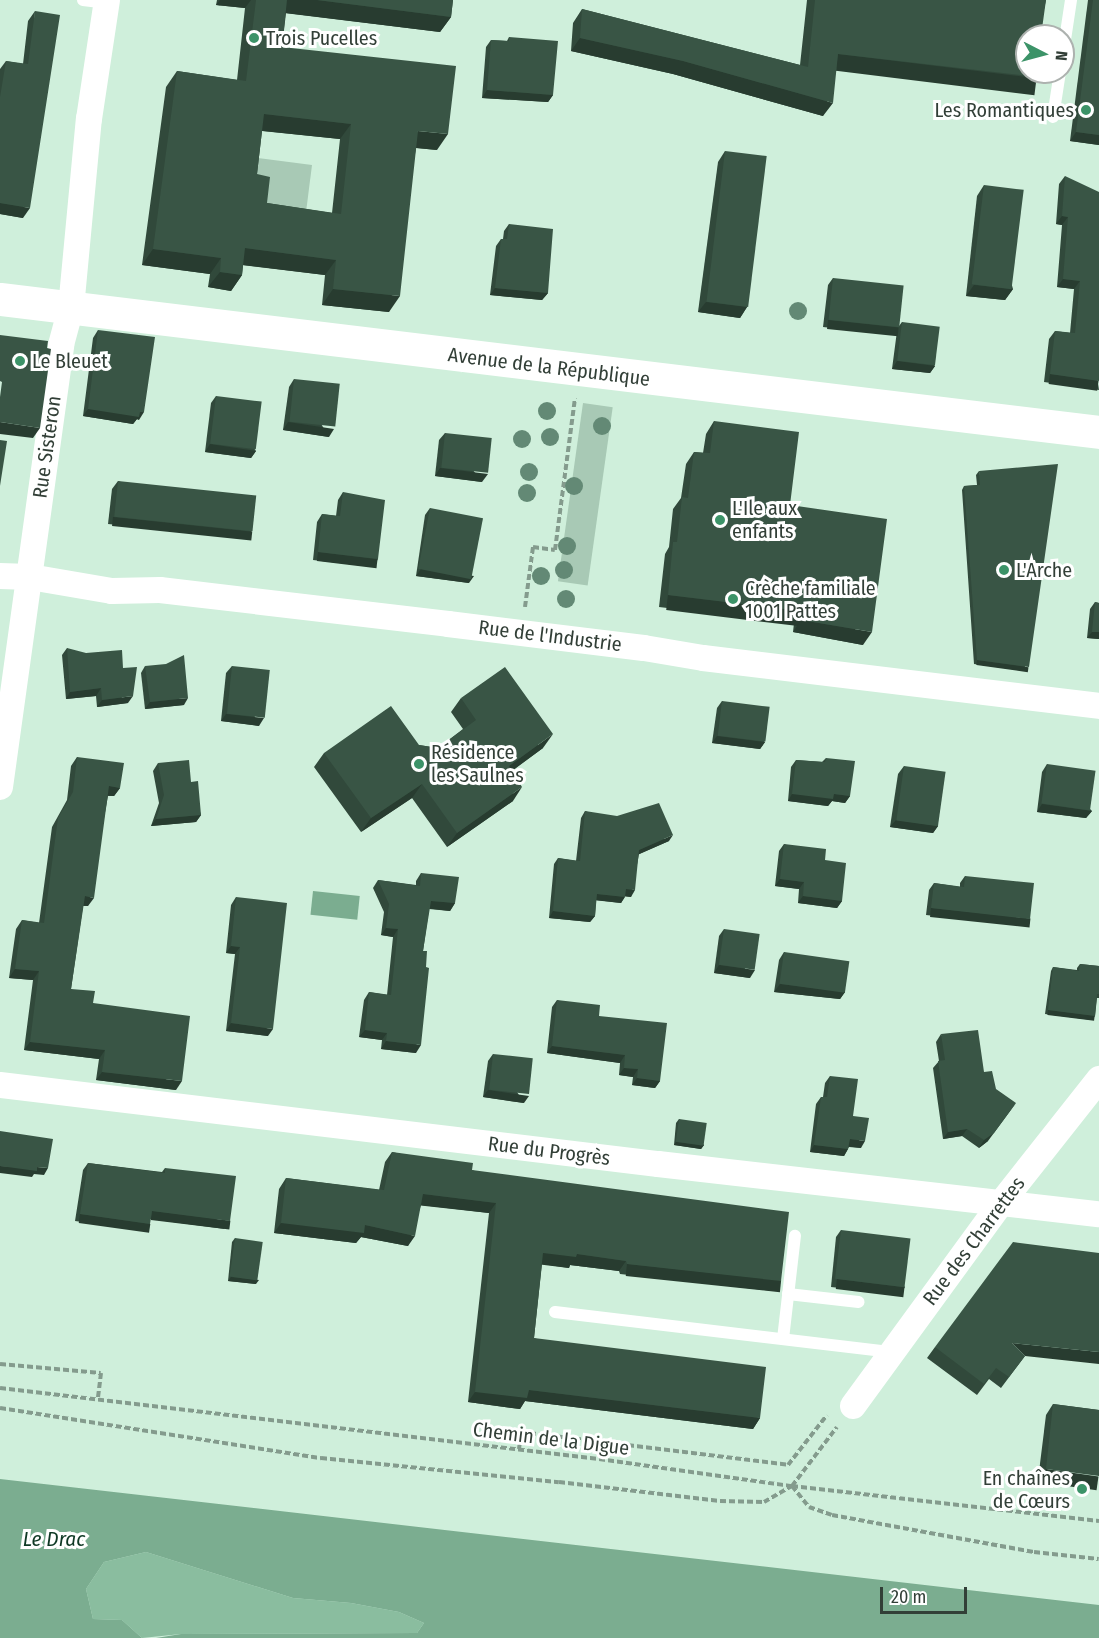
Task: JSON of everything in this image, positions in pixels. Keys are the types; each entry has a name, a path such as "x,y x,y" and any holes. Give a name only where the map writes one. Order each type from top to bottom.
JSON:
{"street":[{"name":"Rue Sisteron","path":"0,787 61,345 71,308 99,1"},
{"name":"Avenue de la République","path":"0,299 1099,432"},
{"name":"Rue de l'Industrie","path":"0,576 30,577 112,591 160,590 448,624 1099,706"},
{"name":"Rue des Charrettes","path":"842,1408 893,1352 1002,1202 1099,1079"},
{"name":"Rue du Progrès","path":"0,1085 646,1163 1099,1214"}],"lane":[{"path":"1067,24 1071,0"},
{"path":"1053,117 1058,84"},
{"path":"783,1339 795,1236"},
{"path":"788,1294 859,1302"},
{"path":"555,1312 893,1352"}],"path":[{"path":"524,615 533,547 555,550 576,397"},
{"path":"0,1364 101,1373 98,1399"},
{"name":"Chemin de la Digue","path":"0,1388 519,1449 792,1486 1099,1521"},
{"path":"0,1408 321,1458 720,1501 764,1502 792,1486 842,1408"},
{"path":"519,1449 521,1431 788,1465 842,1408"},
{"path":"792,1486 809,1507 832,1515 1034,1552 1099,1559"}],"shaded area":[{"path":"258,158 312,165 305,220 259,215 254,187"},
{"path":"583,403 613,407 588,585 558,581"},
{"path":"146,1552 293,1598 351,1603 399,1612 424,1623 417,1633 181,1634 142,1638 122,1620 93,1619 86,1589 104,1562"}],"water":[{"path":"313,891 360,896 357,920 310,915"},
{"name":"Le Drac","path":"0,1479 1099,1605 1099,1638 156,1638 181,1634 417,1633 424,1623 399,1612 351,1603 293,1598 146,1552 104,1562 86,1589 93,1619 122,1620 142,1638 0,1638"}],"building":[{"path":"256,0 287,0 282,47 456,66 448,134 418,131 400,296 333,289 336,260 245,248 242,275 220,272 221,258 153,249 177,71 246,81","holes":["264,114 351,124 341,214 267,203 270,177 257,174"]},
{"path":"317,0 453,0 451,17"},
{"path":"815,0 1046,0 1043,24 1015,24 1015,74 838,54 833,103 683,61 580,38 582,9 808,67"},
{"path":"1093,0 1099,0 1099,135 1076,132"},
{"path":"35,11 60,15 30,208 0,203 0,97 6,61 28,64"},
{"path":"509,37 558,41 553,95 487,90 491,40 509,41"},
{"path":"725,151 767,156 748,307 706,302"},
{"path":"1065,176 1099,192 1099,381 1050,374 1055,331 1075,333 1080,281 1063,279 1068,217 1062,216"},
{"path":"984,185 1024,190 1012,289 972,284"},
{"path":"509,224 553,229 548,293 495,288 501,239 507,239"},
{"path":"833,278 904,285 899,327 829,320"},
{"path":"902,322 940,327 935,365 897,361"},
{"path":"98,330 155,337 144,412 140,412 139,417 88,409"},
{"path":"0,335 48,341 47,348 51,349 40,428 0,422 2,382 0,381"},
{"path":"294,379 340,384 335,427 290,422"},
{"path":"216,396 262,402 256,449 210,444"},
{"path":"714,421 799,432 790,505 887,519 872,632 801,620 802,611 668,595 673,542 677,542 682,497 688,498 694,452 710,453"},
{"path":"445,433 492,438 488,473 441,468"},
{"path":"0,440 7,441 0,486"},
{"name":"L'Arche","path":"1058,464 1029,667 977,660 964,486 980,485 979,471"},
{"path":"118,481 256,496 252,531 114,517"},
{"path":"343,492 385,500 378,559 318,552 322,514 340,516"},
{"path":"430,508 483,518 471,579 418,569"},
{"path":"1095,602 1099,603 1099,632 1092,632"},
{"path":"67,648 86,653 122,650 123,668 137,667 133,696 102,700 101,688 70,692"},
{"path":"184,655 188,698 150,702 145,666 166,664"},
{"path":"232,666 270,670 265,718 227,714"},
{"name":"Résidence les Saulnes","path":"505,667 553,734 509,766 522,787 457,833 422,784 371,818 324,753 391,706 419,745 438,748 476,720 461,698"},
{"path":"722,701 770,707 765,742 718,736"},
{"path":"77,757 124,763 120,788 109,786 94,898 85,896 71,989 95,991 93,1003 190,1016 182,1081 102,1072 105,1050 30,1042 39,971 15,969 22,920 44,923 58,818 73,792"},
{"path":"826,758 855,761 850,796 834,794 833,799 792,794 796,760 825,762"},
{"path":"189,760 191,782 198,781 201,815 156,819 164,795 158,763"},
{"path":"1047,764 1096,771 1090,810 1041,804"},
{"path":"904,766 946,772 938,826 896,820"},
{"path":"659,803 673,835 639,850 635,890 626,889 625,897 597,894 595,916 553,911 558,858 580,861 585,811 617,816"},
{"path":"784,844 826,849 825,860 846,863 842,901 803,896 804,882 780,879"},
{"path":"421,873 459,877 455,903 431,901 423,951 427,951 426,967 429,968 421,1045 386,1041 387,1033 365,1030 369,992 391,995 398,929 386,928 389,904 378,880 420,886"},
{"path":"965,876 1034,883 1030,919 931,908 934,883 964,887"},
{"path":"236,897 287,903 273,1029 231,1023 240,947 231,946"},
{"path":"724,929 760,934 755,970 719,965"},
{"path":"784,952 849,961 845,993 780,984"},
{"path":"1080,964 1099,966 1099,994 1097,994 1095,1016 1048,1010 1053,967 1079,971"},
{"path":"557,1000 600,1005 599,1016 667,1023 660,1081 637,1078 638,1069 624,1068 625,1055 552,1046"},
{"path":"978,1030 984,1072 992,1071 996,1089 1016,1103 994,1133 984,1140 967,1129 948,1132 938,1061 945,1060 941,1034"},
{"path":"493,1054 533,1058 529,1094 489,1090"},
{"path":"830,1076 858,1079 853,1116 869,1118 865,1141 850,1139 848,1149 814,1145 821,1097 827,1097"},
{"path":"679,1119 707,1123 704,1146 676,1142"},
{"path":"0,1131 53,1139 48,1168 37,1167 37,1171 0,1166"},
{"path":"392,1152 473,1163 472,1170 789,1212 781,1281 627,1264 626,1261 577,1254 576,1257 543,1253 534,1338 766,1367 760,1418 529,1390 527,1398 475,1392 496,1203 423,1194 415,1236 365,1225 364,1233 281,1223 286,1178 384,1190"},
{"path":"88,1163 165,1173 165,1168 236,1176 230,1221 152,1211 150,1224 80,1214"},
{"path":"841,1230 910,1239 905,1287 835,1279"},
{"path":"235,1238 263,1242 257,1281 230,1277"},
{"path":"1013,1242 1099,1253 1099,1352 1012,1343 1025,1356 1009,1377 996,1368 984,1384 935,1347"},
{"path":"1053,1404 1099,1410 1099,1476 1046,1469"}],"place":[{"name":"Trois Pucelles","path":"254,38"},
{"name":"Les Romantiques","path":"1086,110"},
{"name":"Le Bleuet","path":"20,361"},
{"name":"L'Ile aux enfants","path":"720,520"},
{"name":"L'Arche","path":"1004,570"},
{"name":"Crèche familiale 1001 Pattes","path":"733,599"},
{"name":"Résidence les Saulnes","path":"419,764"},
{"name":"En chaînes de Cœurs","path":"1082,1489"}]}
